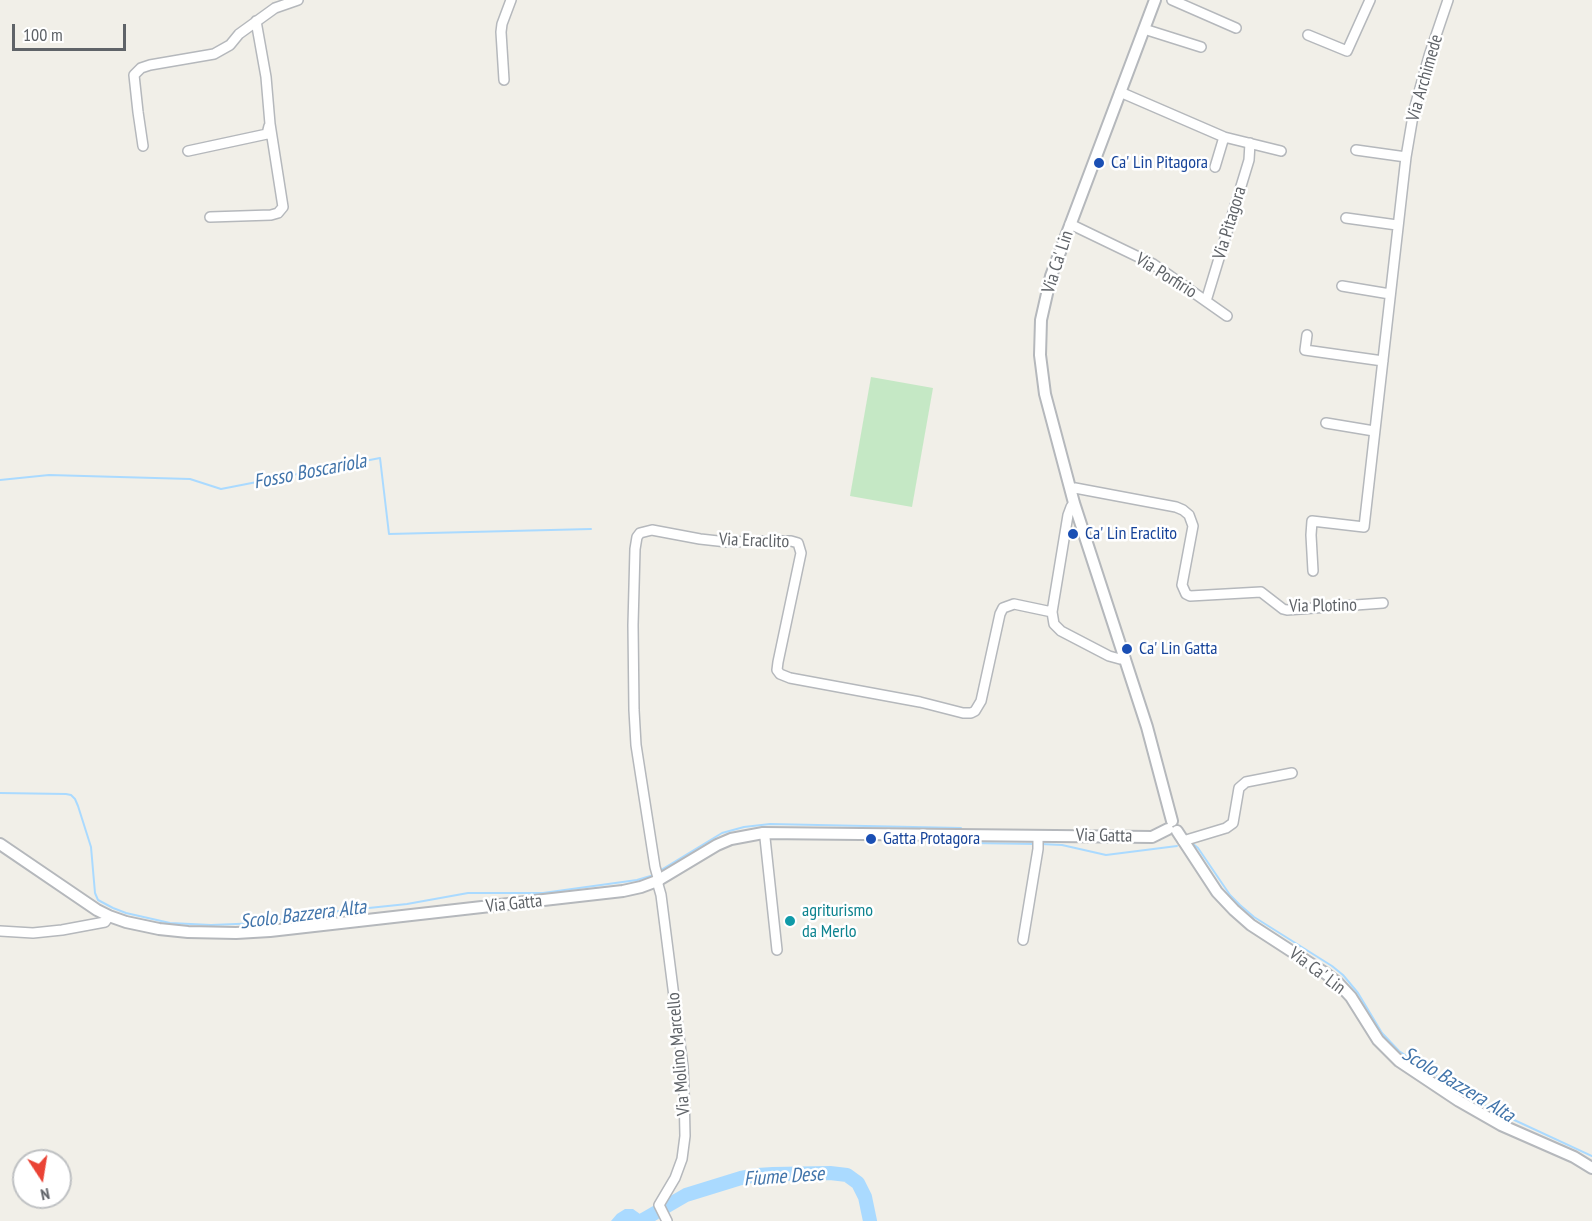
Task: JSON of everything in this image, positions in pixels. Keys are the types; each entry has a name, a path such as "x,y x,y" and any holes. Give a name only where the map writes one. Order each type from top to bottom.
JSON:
{"street":[{"path":"143,146 134,75 141,68 214,54 230,45 239,34 275,8 298,0"},
{"path":"504,80 501,33 511,0"},
{"name":"Via Ca' Lin","path":"1155,0 1047,291 1041,320 1040,344 1041,373 1045,394 1074,503 1147,727 1175,831 1217,892 1234,910 1251,925 1338,983 1351,997 1378,1040 1400,1061 1459,1101 1502,1125 1574,1157 1592,1168"},
{"path":"1172,0 1236,28"},
{"path":"1308,35 1347,51 1370,0"},
{"name":"Via Archimede","path":"1313,571 1312,521 1364,526 1406,157 1414,110 1448,0"},
{"path":"210,218 271,215 278,213 282,207 266,77 256,21"},
{"path":"1144,29 1201,47"},
{"path":"1120,92 1224,137 1281,150"},
{"path":"188,151 267,134 270,124"},
{"name":"Via Pitagora","path":"1215,167 1224,137"},
{"name":"Via Pitagora","path":"1206,301 1249,160 1250,143"},
{"path":"1356,150 1406,157"},
{"path":"1346,218 1397,225"},
{"name":"Via Porfirio","path":"1070,224 1153,264 1227,316"},
{"path":"1342,286 1390,294"},
{"path":"1307,335 1305,350 1383,361"},
{"path":"1326,423 1374,431"},
{"name":"Via Plotino","path":"1071,491 1075,488 1176,507 1189,515 1193,526 1182,585 1185,594 1190,596 1261,592 1282,609 1287,610 1383,603"},
{"path":"1074,503 1068,515 1052,612 1054,624 1061,631 1109,656 1125,658"},
{"name":"Via Eraclito","path":"658,881 636,733 633,625 636,542 640,533 651,530 727,542 770,540 798,543 801,548 800,560 778,662 777,670 780,674 963,713 975,711 981,701 1003,608 1014,604 1052,612"},
{"path":"1175,831 1226,828 1233,823 1239,788 1245,782 1292,773"},
{"name":"Via Gatta","path":"0,844 109,916 159,929 198,933 236,933 623,891 658,881 724,842 763,833 1038,841 1152,837 1175,831"},
{"path":"763,833 777,950"},
{"path":"1023,940 1038,841"},
{"name":"Via Molino Marcello","path":"658,881 684,1089 685,1136 682,1160 660,1205 667,1219"},
{"path":"0,931 33,933 73,928 105,922 109,916"}],"green space":[{"path":"871,377 933,388 912,507 850,496"}],"water":[{"path":"625,1209 633,1209 640,1214 645,1212 650,1221 611,1221"}],"waterway":[{"name":"Fosso Boscariola","path":"0,480 49,475 190,479 221,489 380,458 389,534 591,529"},
{"name":"Scolo Bazzera Alta","path":"0,793 71,795 78,806 91,847 95,893 98,900 126,913 170,923 211,925 261,923 321,913 407,904 468,893 543,893 637,880 654,875"},
{"name":"Scolo Bazzera Alta","path":"661,870 722,833 744,827 770,824 961,828"},
{"name":"Scolo Bazzera Alta","path":"972,843 1035,844"},
{"name":"Scolo Bazzera Alta","path":"1192,843 1240,905 1254,917 1343,975 1358,993 1382,1033 1399,1051 1455,1088 1497,1112 1592,1156"},
{"name":"Scolo Bazzera Alta","path":"1041,844 1062,845 1106,855 1177,846"},
{"name":"Fiume Dese","path":"641,1221 686,1195 741,1178 773,1174 830,1173 847,1175 858,1183 865,1197 870,1221"}],"place":[{"name":"Ca' Lin Pitagora","path":"1099,163"},
{"name":"Ca' Lin Eraclito","path":"1073,534"},
{"name":"Ca' Lin Gatta","path":"1127,649"},
{"name":"Gatta Protagora","path":"871,839"},
{"name":"agriturismo da Merlo","path":"790,921"}]}
